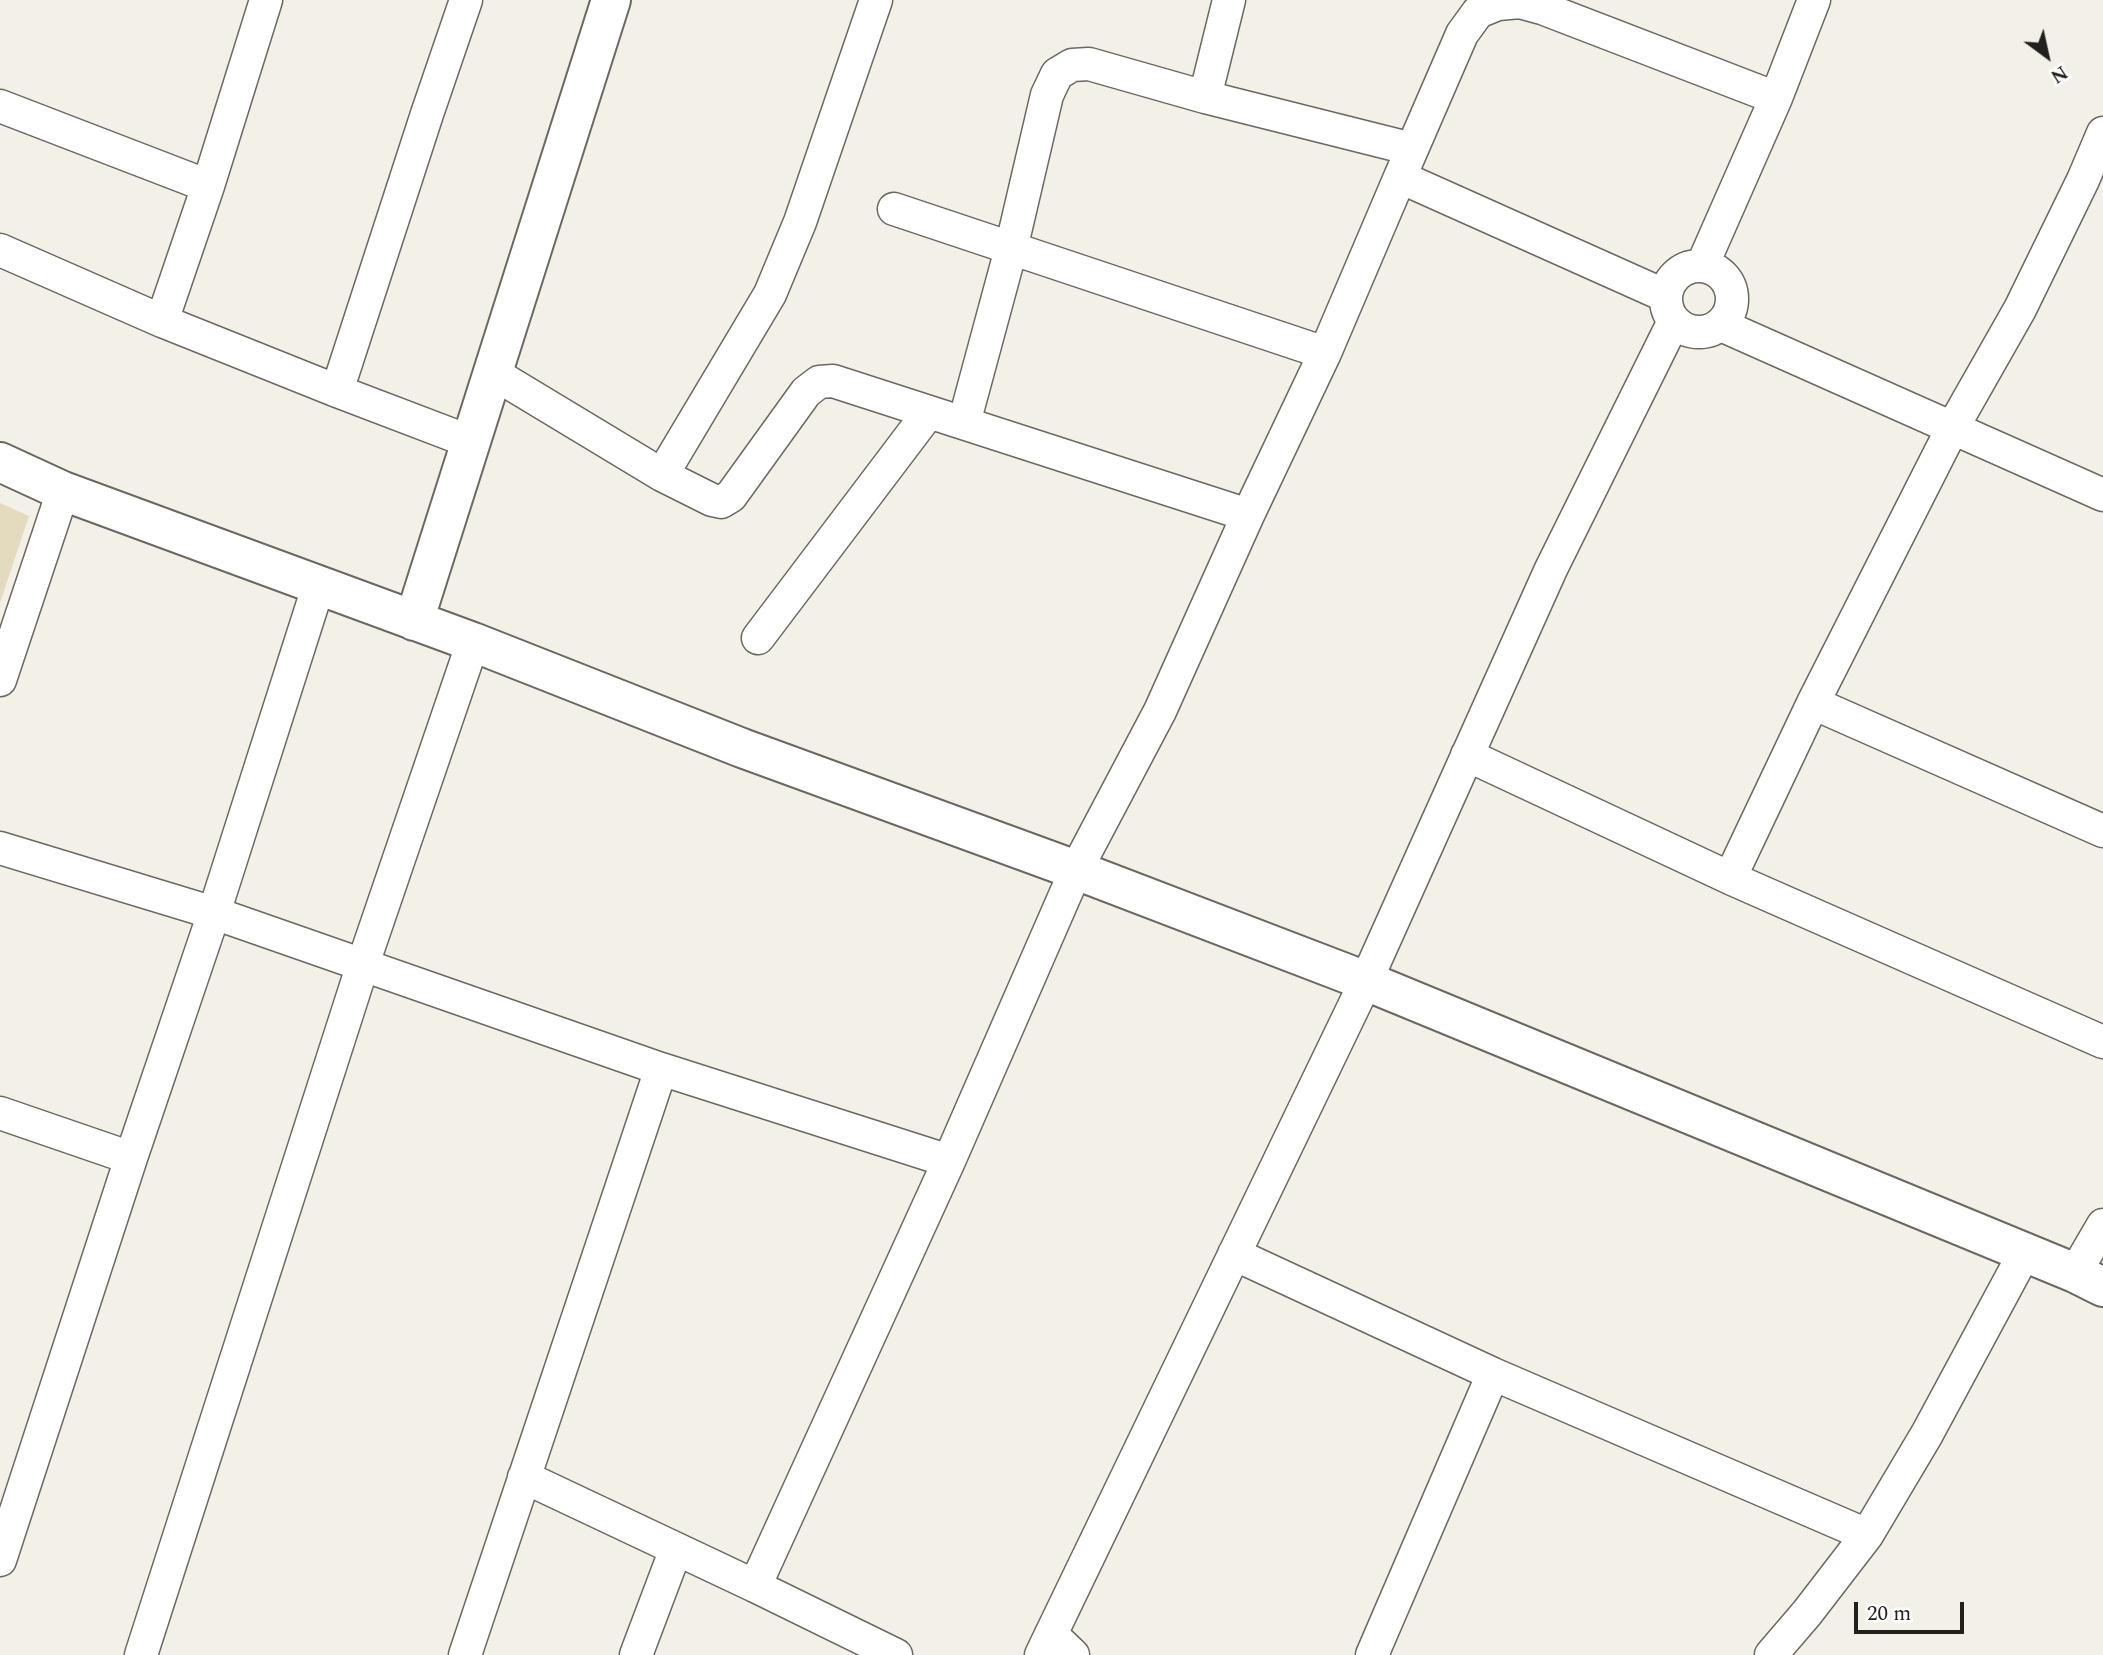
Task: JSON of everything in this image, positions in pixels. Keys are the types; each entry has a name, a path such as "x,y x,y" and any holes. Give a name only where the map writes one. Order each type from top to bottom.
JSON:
{"street":[{"path":"337,391 466,0"},
{"path":"414,621 611,0"},
{"path":"662,475 770,293 800,222 876,0"},
{"path":"1205,97 1229,0"},
{"path":"1702,266 1776,98 1814,0"},
{"path":"162,321 208,186 259,2"},
{"path":"755,1586 949,1161 1076,870 1160,711 1248,515 1325,353 1462,34 1478,12 1498,4 1520,2 1542,8 1776,98"},
{"path":"964,423 1011,249 1047,95 1057,74 1072,65 1089,64 1205,97 1406,163 1670,309 1684,329 1696,333 1709,332 1721,325 1733,302 1731,289 1725,278 1715,270 1702,266 1689,267 1678,274 1670,284 1670,309 1366,982 1234,1254 1055,1648"},
{"path":"0,106 208,186"},
{"path":"1730,877 1813,703 1953,427 2093,185 2103,133"},
{"path":"894,209 1325,353"},
{"path":"0,250 162,321 471,442"},
{"path":"1721,325 2103,495"},
{"path":"493,373 662,475 721,502 731,496 806,392 819,382 833,381 1248,515"},
{"path":"758,638 929,412"},
{"path":"0,462 63,491 474,642 742,748 1076,870 1366,982 2089,1280 2103,1225"},
{"path":"0,680 63,491"},
{"path":"0,1560 214,913 319,584"},
{"path":"141,1655 363,964 474,642"},
{"path":"1813,703 2103,831"},
{"path":"1467,755 1730,877 2103,1042"},
{"path":"0,848 214,913 661,1069 949,1161"},
{"path":"465,1655 661,1069"},
{"path":"0,1113 131,1158"},
{"path":"1771,1655 1867,1535 1927,1434 2025,1252"},
{"path":"1234,1254 1493,1374 1867,1535"},
{"path":"1372,1655 1493,1374"},
{"path":"524,1477 896,1655"},
{"path":"636,1655 676,1549"}],"shaded area":[{"path":"0,503 29,516 0,603"}]}
